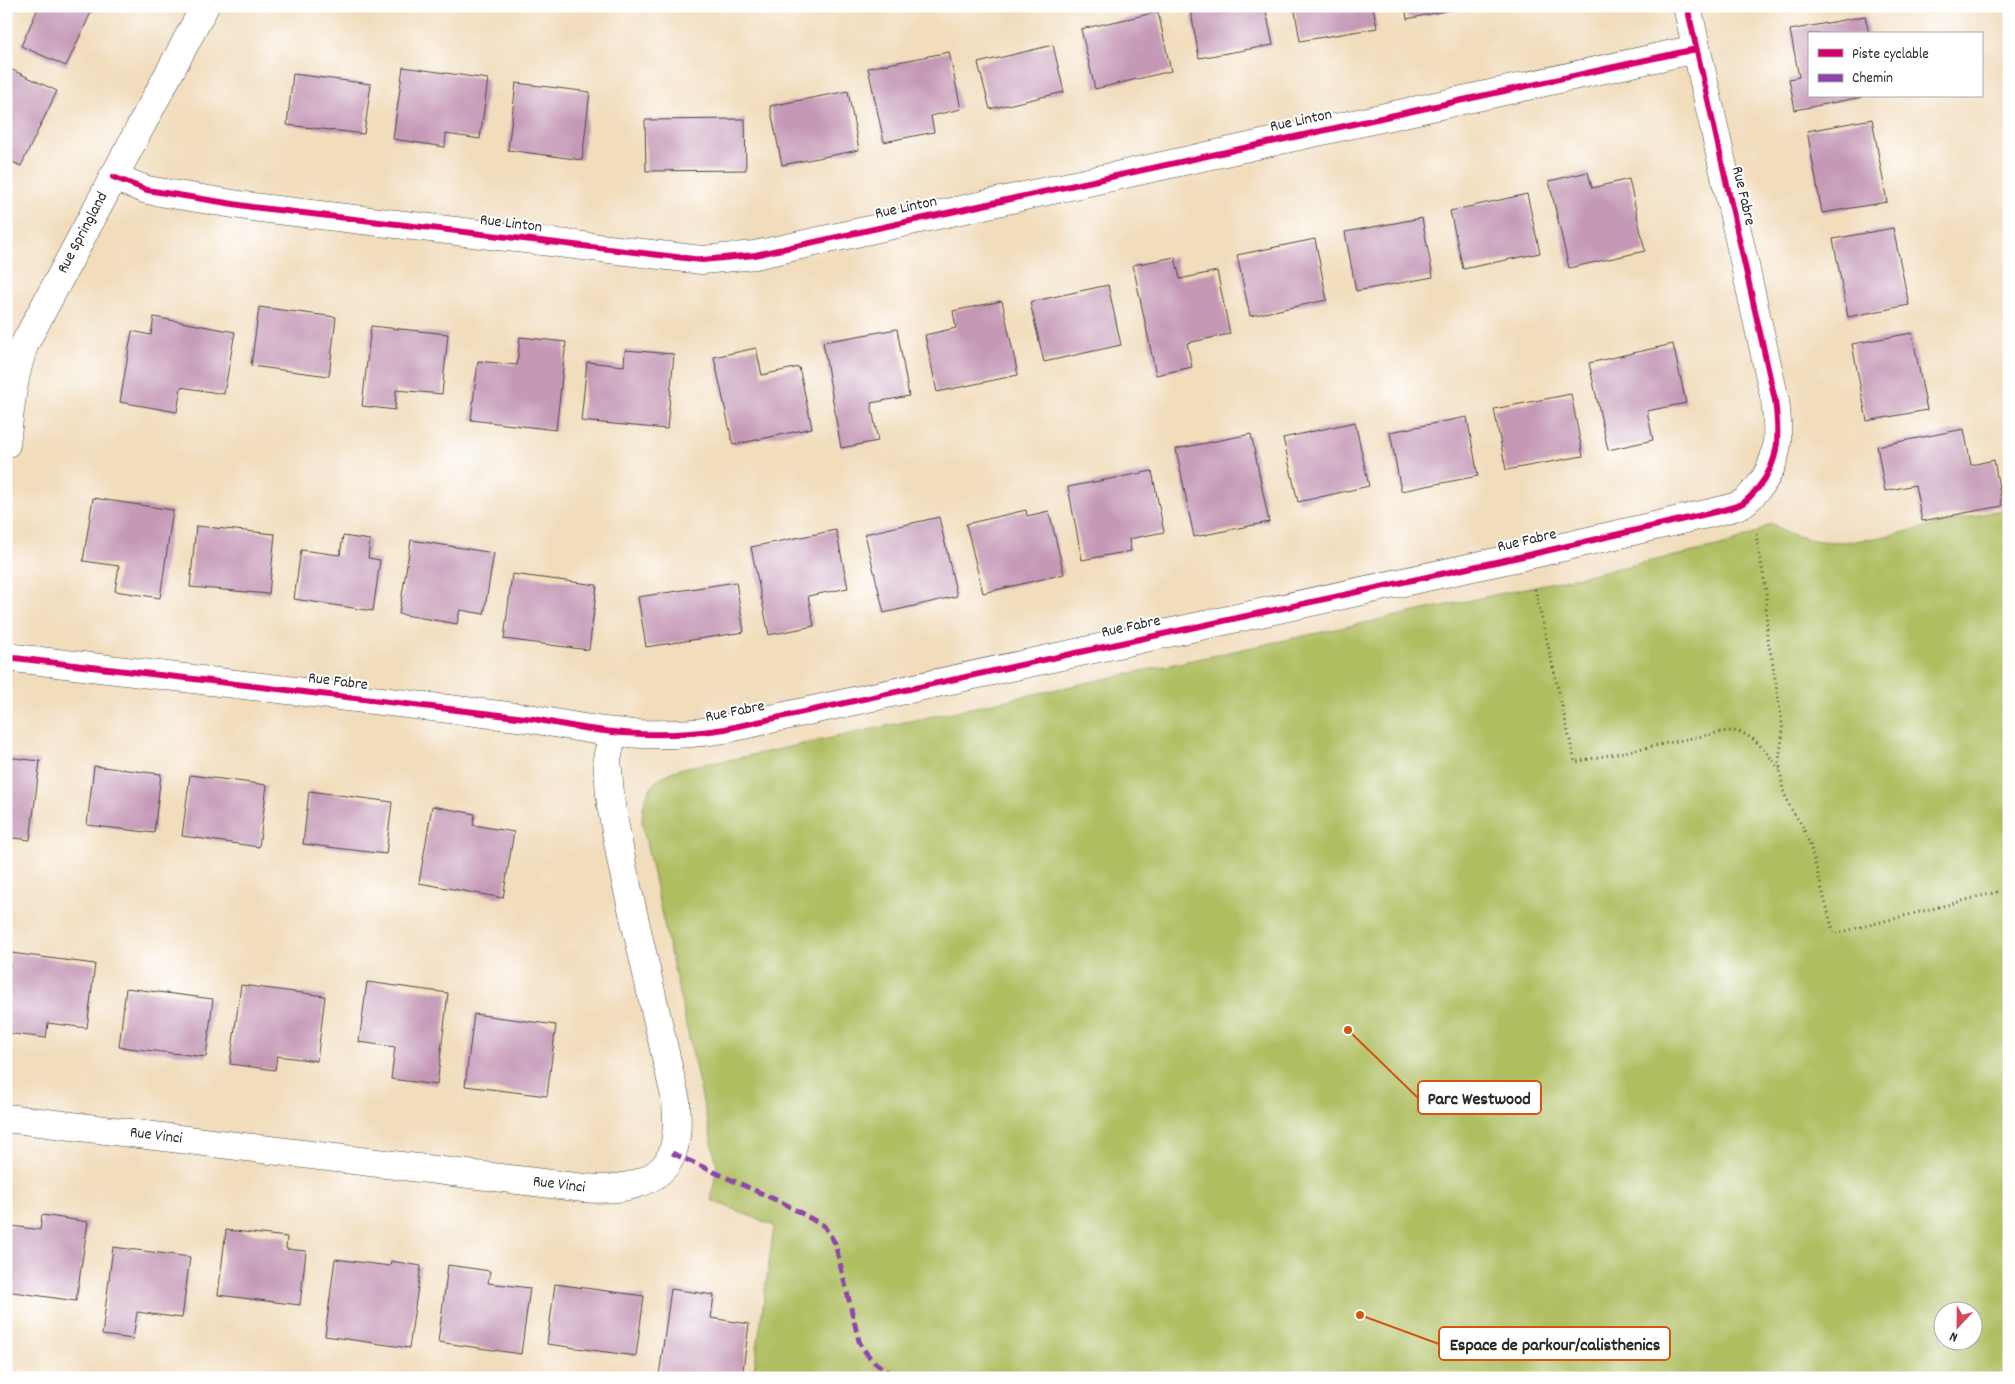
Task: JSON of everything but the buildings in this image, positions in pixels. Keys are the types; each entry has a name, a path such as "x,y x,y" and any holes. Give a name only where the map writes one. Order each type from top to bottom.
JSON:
{"street":[{"name":"Rue Springland","path":"6,444 14,381 18,361 25,343 205,6"},
{"name":"Rue Fabre","path":"6,657 534,719 613,732 664,736 725,729 1528,555 1743,504 1763,482 1771,467 1778,434 1776,416 1772,390 1687,6"},
{"name":"Rue Linton","path":"113,177 147,190 252,207 693,259 726,259 755,255 1696,49"},
{"name":"Rue Vinci","path":"6,1118 606,1190 622,1188 654,1175 665,1165 672,1152 677,1121 676,1101 623,868 611,805 607,759 613,732"}],"path":[{"path":"1756,533 1766,590 1766,637 1772,658 1783,730 1779,761 1783,790 1790,807 1803,827 1810,845 1834,934 2009,890"},
{"path":"1534,586 1575,762 1727,731 1737,731 1756,740 1780,770"}],"green space":[{"path":"2009,508 2009,1378 753,1378 774,1226 711,1200 717,1166 642,824 644,805 649,791 657,780 682,768 729,760 1721,546 1756,533 1771,523 1789,533 1807,539 1826,542 1865,540"}],"marked path":[{"path":"672,1153 785,1204 824,1226 835,1243 859,1341 871,1358 897,1378"}],"cycle path":[{"path":"6,657 534,719 606,731 652,734 699,732 725,729 1528,555 1735,507 1744,503 1758,488 1775,457 1777,446 1775,400 1687,6"},
{"path":"113,177 147,190 252,207 702,260 755,255 1696,49"}],"place":[{"name":"Parc Westwood","path":"1348,1030"},
{"name":"Espace de parkour/calisthenics","path":"1360,1315"}]}
